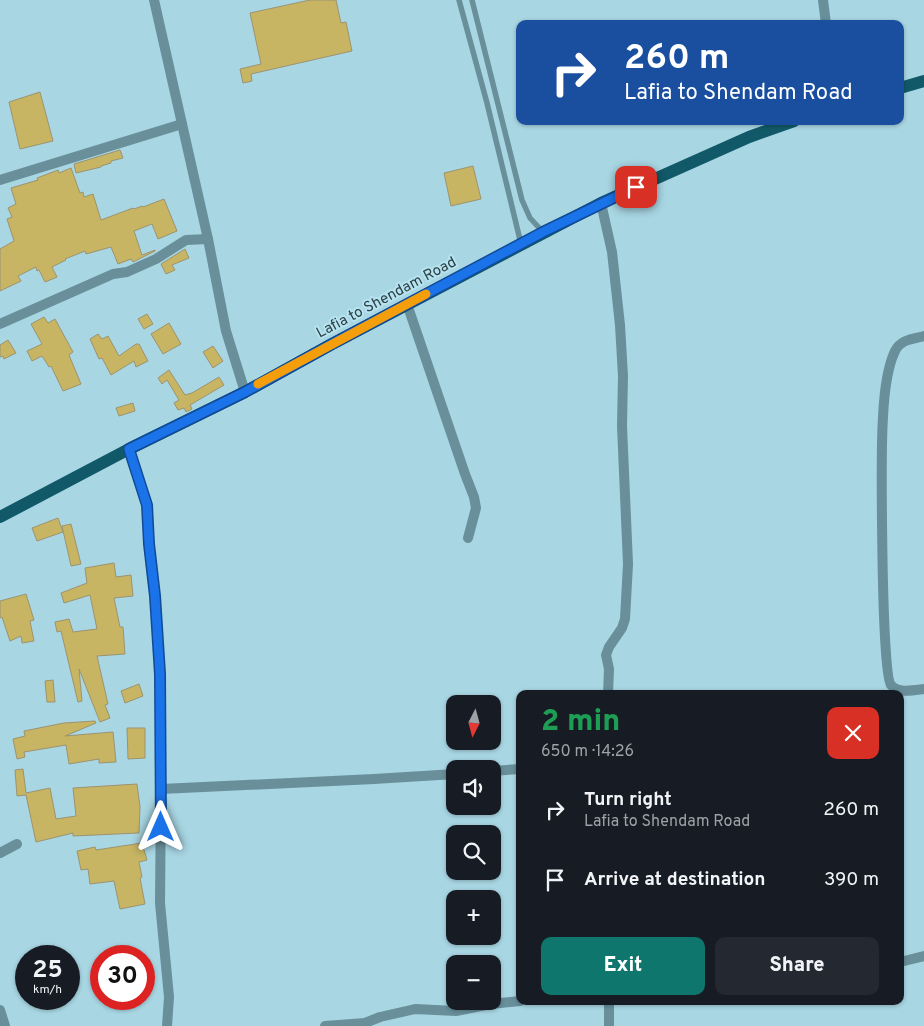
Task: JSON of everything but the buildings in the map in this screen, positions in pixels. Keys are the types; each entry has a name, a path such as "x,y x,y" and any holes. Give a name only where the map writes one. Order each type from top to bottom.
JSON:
{"main road":[{"path":"904,87 924,81"},
{"name":"Lafia to Shendam Road","path":"0,516 129,449 245,392 407,304 601,203 749,137 783,125"}],"street":[{"path":"154,0 208,239 226,331 245,392"},
{"path":"823,0 826,20"},
{"path":"0,180 182,124"},
{"path":"601,203 612,252 620,325 628,564 625,619 622,628 608,647 606,655 609,669 608,690"},
{"path":"0,324 114,274 127,272 156,258 186,240 208,239"},
{"path":"407,304 456,450 474,497 476,508 468,538"},
{"path":"898,690 891,685 886,665 883,417 886,385 898,345 906,340 924,336"},
{"path":"129,449 147,505 155,596 160,674 160,903 169,996 167,1026"},
{"path":"904,693 924,689"},
{"path":"501,771 516,770"},
{"path":"161,789 446,775"},
{"path":"0,853 17,844"},
{"path":"904,961 924,956"},
{"path":"325,1026 365,1023 380,1017 414,1010 456,1011 516,1001"},
{"path":"609,1005 609,1026"},
{"path":"0,1010 5,1026"}],"lane":[{"path":"459,0 487,103 521,244"},
{"path":"472,0 522,200 530,218 543,232"}],"slow traffic":[{"path":"258,384 426,294"}],"route":[{"path":"161,827 160,674 155,596 147,505 129,449 245,392 543,232 636,187"}]}
